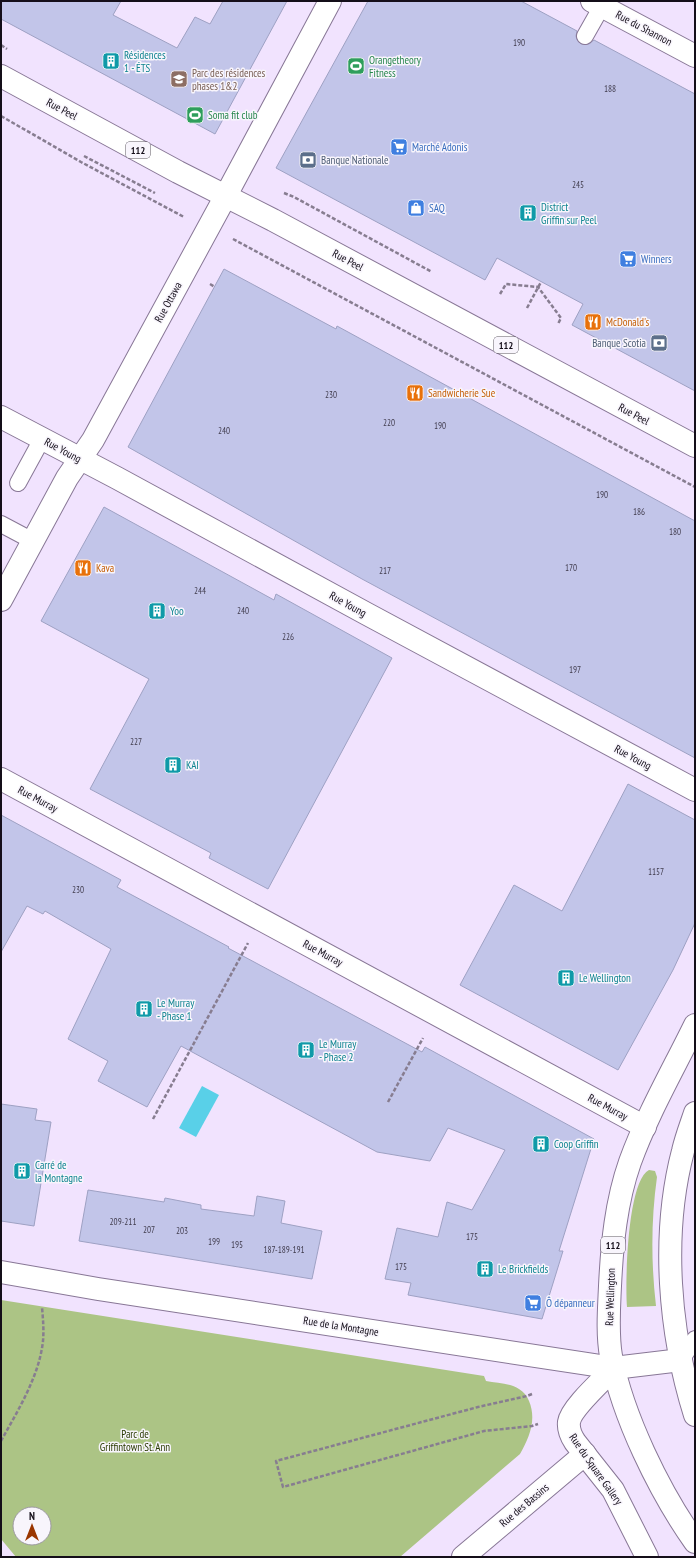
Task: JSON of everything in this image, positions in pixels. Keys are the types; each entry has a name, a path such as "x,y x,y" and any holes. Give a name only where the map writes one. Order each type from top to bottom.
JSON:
{"street":[{"name":"Rue Ottawa","path":"1,600 67,478 93,440 256,141 330,1"},
{"name":"Rue du Shannon","path":"597,4 695,56"},
{"name":"Rue Peel","path":"1,76 695,446"},
{"name":"Rue Young","path":"1,417 695,790"},
{"name":"Rue Murray","path":"1,779 645,1127"},
{"name":"Rue Wellington","path":"695,1025 645,1127 626,1176 614,1229 609,1303 610,1342 614,1368 632,1424 668,1499 695,1542"},
{"path":"695,1113 689,1154 673,1209 670,1269 671,1291 681,1360 695,1415"},
{"name":"Rue de la Montagne","path":"1,1272 106,1290 614,1368 681,1360"},
{"name":"Rue du Square Gallery","path":"614,1368 571,1416 569,1428 570,1435 613,1490 647,1557"},
{"name":"Rue des Bassins","path":"463,1557 585,1454"}],"lane":[{"path":"586,36 597,4"},
{"path":"18,483 42,439"},
{"path":"1,524 33,541"},
{"path":"681,1360 695,1338"}],"path":[{"path":"1,116 161,205"},
{"path":"84,156 155,193"},
{"path":"294,197 365,235"},
{"path":"250,247 695,487"},
{"path":"527,308 541,282"},
{"path":"210,284 215,287"},
{"path":"500,294 506,284 538,287 561,318 558,324"},
{"path":"153,1119 248,943"},
{"path":"388,1102 423,1038"},
{"path":"1,1441 29,1387 41,1355 43,1327 42,1303"},
{"path":"532,1394 276,1460 283,1486 484,1431 532,1426 538,1424"}],"green space":[{"path":"649,1170 655,1171 657,1177 652,1242 656,1306 627,1307 627,1256 632,1212 636,1193 642,1178"},
{"name":"Parc de Griffintown St. Ann","path":"1,1300 484,1376 486,1381 508,1384 521,1390 529,1401 532,1415 531,1429 520,1454 400,1557 16,1557 1,1539"}],"water":[{"path":"202,1086 219,1095 196,1137 179,1128"}],"building":[{"name":"Parc des résidences phases 1&2","path":"1,1 121,1 113,15 177,48 195,17 210,24 223,1 287,1 215,134 1,19"},
{"name":"District Griffin sur Peel","path":"368,1 521,1 577,31 577,40 581,44 589,44 594,40 695,94 695,391 572,325 583,304 497,258 485,280 276,168"},
{"path":"224,269 336,329 337,326 695,521 695,758 362,579 128,447"},
{"path":"104,507 274,600 276,594 392,658 268,889 209,858 211,853 90,789 149,679 41,621"},
{"path":"628,784 695,820 695,923 673,970 618,1070 460,985 514,885 562,911"},
{"path":"1,815 121,880 117,887 229,947 228,948 422,1052 425,1047 594,1139 559,1251 563,1251 542,1319 408,1295 411,1283 385,1279 397,1228 438,1237 447,1202 472,1210 505,1150 448,1128 430,1161 377,1152 181,1046 147,1107 98,1081 108,1061 68,1039 111,949 45,911 43,914 27,906 1,952"},
{"name":"Carré de la Montagne","path":"1,1104 37,1109 35,1120 51,1122 34,1226 1,1221"},
{"path":"88,1190 164,1202 165,1198 201,1205 201,1209 254,1216 257,1196 285,1201 281,1223 322,1231 312,1279 79,1241"}],"place":[{"name":"Résidences 1 - ÉTS","path":"111,61"},
{"name":"Orangetheory Fitness","path":"356,66"},
{"name":"Parc des résidences phases 1&2","path":"179,79"},
{"name":"Soma fit club","path":"195,115"},
{"name":"Marché Adonis","path":"399,147"},
{"name":"Banque Nationale","path":"308,160"},
{"name":"SAQ","path":"416,208"},
{"name":"District Griffin sur Peel","path":"528,213"},
{"name":"Winners","path":"628,259"},
{"name":"McDonald's","path":"593,322"},
{"name":"Banque Scotia","path":"659,343"},
{"name":"Sandwicherie Sue","path":"415,393"},
{"name":"Kava","path":"83,568"},
{"name":"Yoo","path":"157,611"},
{"name":"KAI","path":"173,765"},
{"name":"Le Wellington","path":"566,978"},
{"name":"Le Murray - Phase 1","path":"144,1009"},
{"name":"Le Murray - Phase 2","path":"306,1050"},
{"name":"Coop Griffin","path":"541,1144"},
{"name":"Carré de la Montagne","path":"22,1171"},
{"name":"Le Brickfields","path":"485,1269"},
{"name":"Ô dépanneur","path":"533,1303"}]}
